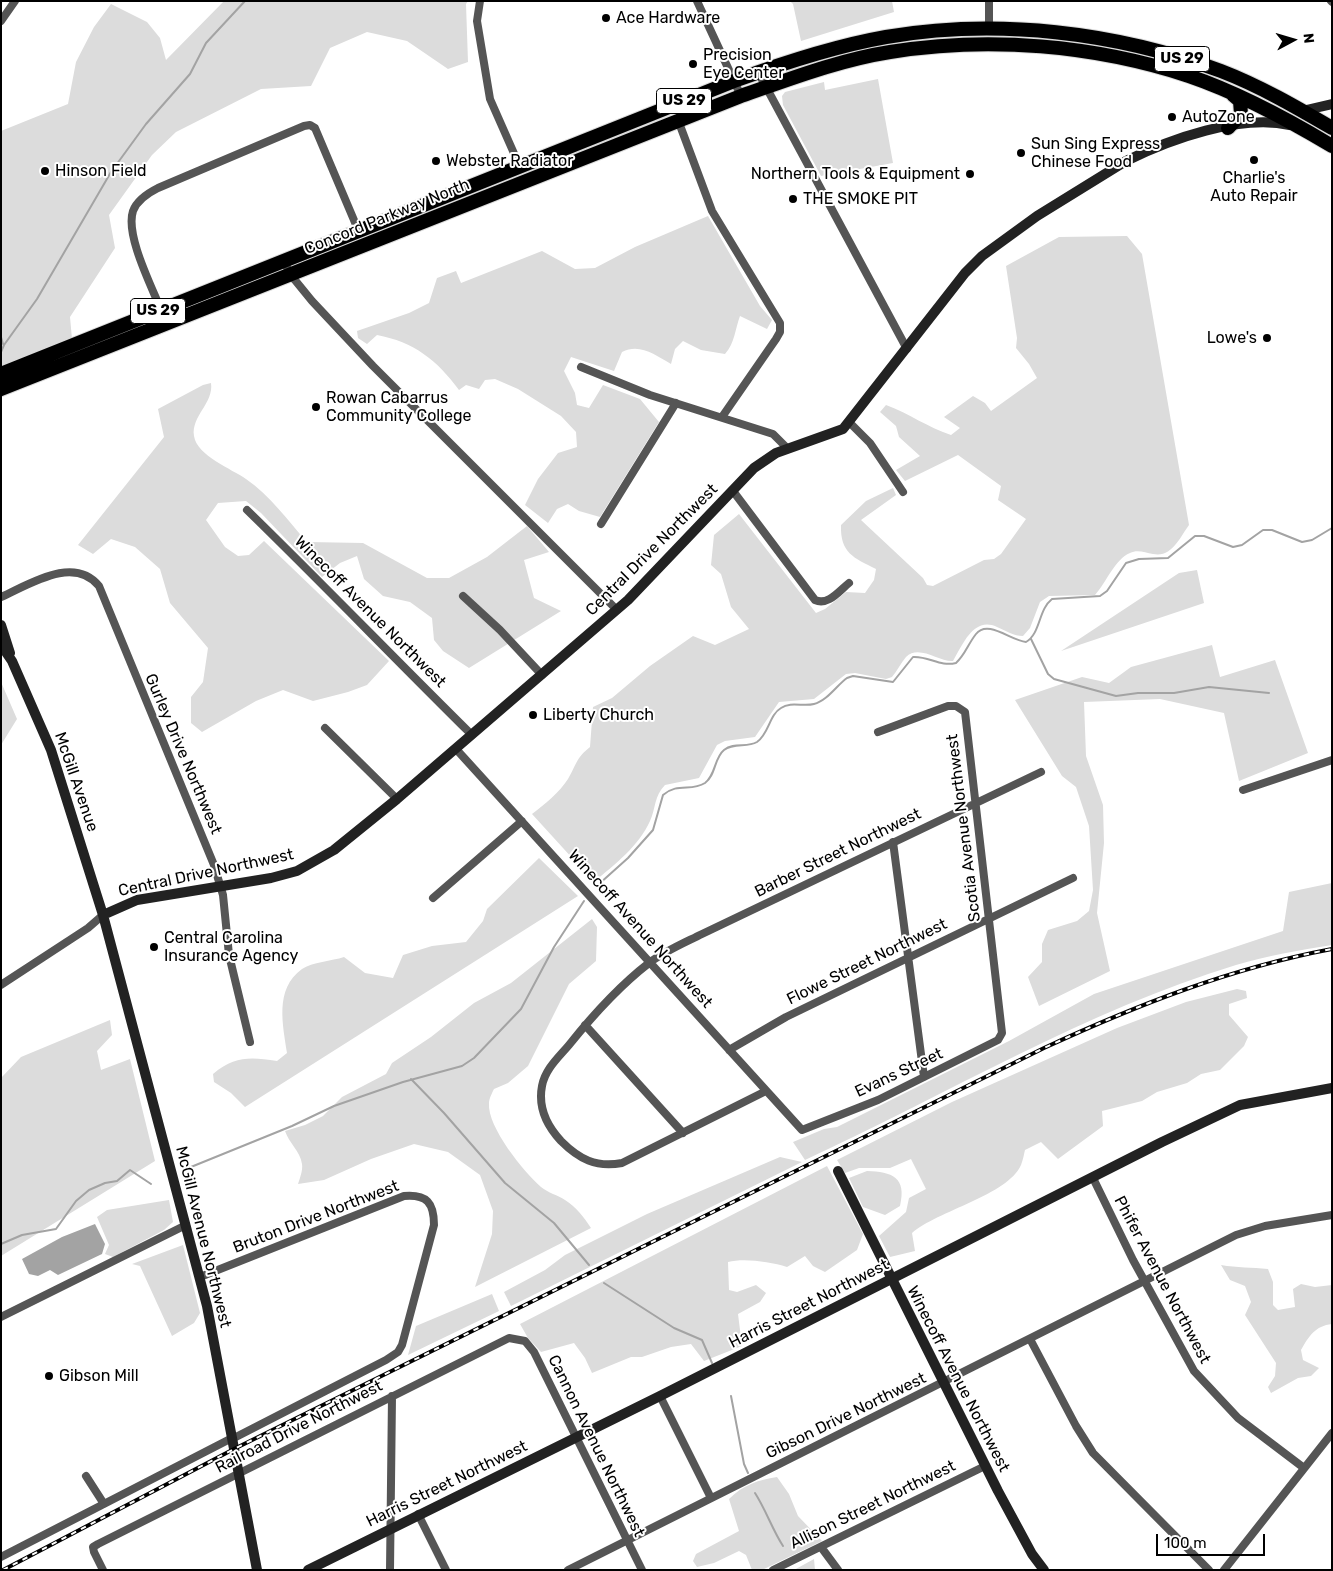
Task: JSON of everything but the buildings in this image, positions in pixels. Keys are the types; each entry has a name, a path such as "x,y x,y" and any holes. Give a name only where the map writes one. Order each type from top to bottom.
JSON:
{"highway":[{"name":"Concord Parkway North","path":"1,374 734,81 845,46 887,37 928,32 993,30 1086,36 1137,46 1222,72 1256,86 1332,128"},
{"path":"993,30 993,45"},
{"name":"Concord Parkway North","path":"1,390 741,96 842,63 889,52 950,46 993,45 1077,50 1138,62 1190,76 1231,92 1332,146"},
{"path":"1190,76 1226,84 1291,113 1302,111"},
{"path":"1228,128 1238,119 1242,108 1240,101 1231,92"},
{"path":"552,154 559,168"},
{"path":"42,374 74,353 140,326 142,323 141,318"}],"street":[{"path":"1,21 15,1"},
{"path":"480,1 477,21 490,99 520,167"},
{"path":"697,1 741,96"},
{"path":"989,1 993,30"},
{"path":"758,72 907,349"},
{"path":"1302,111 1332,104"},
{"path":"678,120 706,199 777,315 780,332 722,417"},
{"name":"Central Drive Northwest","path":"1,984 88,928 103,915 121,905 138,900 270,878 306,867 334,850 456,749 617,610 765,459 843,429 966,273 1000,241 1110,170 1145,151 1178,139 1228,128 1276,122 1300,128"},
{"path":"161,310 131,230 134,209 140,201 158,188 304,126 310,125 315,128 359,232"},
{"path":"284,261 290,274 373,366 617,610"},
{"path":"581,367 676,403 773,434 788,449"},
{"path":"601,524 676,403"},
{"path":"849,422 870,443 903,492"},
{"path":"733,491 815,600 821,603 827,601 849,583"},
{"name":"Winecoff Avenue Northwest","path":"247,510 322,582 348,612 472,735"},
{"name":"Gurley Drive Northwest","path":"1,597 40,580 74,571 88,576 99,586 210,853 221,886 229,955 250,1042"},
{"path":"463,596 500,630 542,674"},
{"path":"1,625 12,662"},
{"path":"1,645 12,662"},
{"name":"McGill Avenue","path":"12,662 51,750 103,915"},
{"name":"Scotia Avenue Northwest","path":"878,732 948,706 960,708 965,712 1002,1033"},
{"path":"325,728 397,799"},
{"name":"Winecoff Avenue Northwest","path":"456,749 802,1130"},
{"path":"1243,790 1332,760"},
{"name":"Barber Street Northwest","path":"766,1091 622,1163 607,1166 590,1163 578,1156 552,1132 544,1114 541,1100 542,1084 548,1069 602,1005 650,963 702,934 1041,772"},
{"path":"433,898 522,821"},
{"path":"893,842 924,1077"},
{"name":"Flowe Street Northwest","path":"729,1050 786,1016 1074,878"},
{"name":"McGill Avenue Northwest","path":"103,915 200,1277 258,1570"},
{"path":"585,1025 682,1133"},
{"name":"Evans Street","path":"802,1130 878,1100 998,1040 1002,1033"},
{"name":"Harris Street Northwest","path":"308,1570 1240,1105 1332,1088"},
{"name":"Winecoff Avenue Northwest","path":"838,1171 985,1466 1032,1554 1044,1570"},
{"name":"Phifer Avenue Northwest","path":"1093,1178 1180,1350 1210,1390 1238,1418 1304,1468"},
{"name":"Bruton Drive Northwest","path":"200,1277 404,1196 417,1196 425,1199 434,1210 434,1225 402,1344 398,1352 386,1360 232,1439"},
{"name":"Gibson Drive Northwest","path":"568,1570 1249,1230 1332,1215"},
{"path":"1,1317 186,1225"},
{"name":"Railroad Drive Northwest","path":"103,1570 93,1547 509,1338 519,1338"},
{"name":"Cannon Avenue Northwest","path":"519,1338 525,1341 534,1352 642,1570"},
{"path":"1030,1339 1076,1426 1093,1452 1209,1570"},
{"path":"390,1570 392,1396"},
{"path":"660,1396 711,1498"},
{"path":"1224,1570 1332,1433"},
{"path":"1,1557 232,1439"},
{"name":"Allison Street Northwest","path":"774,1570 985,1466"},
{"path":"86,1476 104,1504"},
{"path":"418,1514 446,1570"},
{"path":"821,1547 838,1570"}],"shaded area":[{"path":"224,1 468,1 466,4 468,62 448,69 407,41 367,32 330,48 311,86 261,89 176,132 152,155 109,215 115,248 70,317 72,339 1,368 1,131 68,104 76,62 94,27 111,4 147,22 160,38 166,60"},
{"path":"790,1 892,1 894,12 801,41 793,4"},
{"path":"878,79 893,163 821,176 783,105 782,96 785,92 824,82 825,90"},
{"path":"708,216 760,306 772,320 767,329 740,316 733,341 725,354 701,350 683,341 675,349 671,364 641,349 622,352 614,371 571,357 564,371 575,393 577,405 589,408 603,385 640,399 659,422 600,517 579,511 568,504 557,509 548,523 525,505 538,479 558,453 577,447 576,432 561,416 518,389 495,379 485,380 479,389 466,385 459,390 433,361 402,342 377,335 367,344 358,338 357,331 409,313 429,303 437,278 456,271 461,283 542,251 575,269 595,268 635,247"},
{"path":"1127,236 1142,254 1189,525 1175,546 1160,554 1136,551 1125,556 1115,566 1095,595 1049,596 1040,602 1030,628 1023,636 997,627 982,625 976,628 965,640 953,661 947,661 923,653 911,653 892,677 886,679 855,673 846,674 814,699 779,702 755,737 725,741 717,745 699,778 665,785 659,793 650,821 640,839 594,882 532,814 560,789 568,779 579,758 590,747 593,707 612,698 650,666 693,636 715,645 749,629 731,607 721,574 711,565 714,535 739,514 816,613 825,609 846,592 865,593 874,580 876,569 855,558 846,548 841,534 841,525 866,501 893,488 896,495 861,520 923,578 927,585 933,586 984,560 994,559 1001,554 1026,519 998,500 1001,486 958,455 905,481 896,470 920,456 899,437 896,426 880,412 886,405 951,435 960,428 944,417 973,396 985,403 991,411 1037,378 1016,348 1017,338 1006,266 1059,237"},
{"path":"211,383 209,397 194,429 194,436 201,450 255,485 307,542 363,543 427,578 449,578 487,557 527,526 549,552 524,560 534,598 561,611 469,668 443,651 434,640 432,618 410,602 383,596 364,579 357,556 340,563 322,577 261,513 246,501 218,503 206,520 225,547 238,556 249,555 264,541 389,661 367,685 313,701 283,690 256,701 202,732 191,723 191,697 203,682 208,648 170,603 160,569 135,547 111,539 93,554 78,545 164,437 158,409 203,385"},
{"path":"1197,570 1204,603 1061,651 1179,573"},
{"path":"1212,645 1220,677 1275,660 1308,753 1239,781 1224,713 1160,699 1084,702 1086,756 1103,805 1104,843 1097,913 1110,971 1039,1006 1028,977 1042,962 1042,944 1048,930 1077,921 1089,911 1093,890 1089,826 1076,787 1062,776 1015,700 1082,677 1109,683 1131,667"},
{"path":"1,682 17,719 1,745"},
{"path":"539,858 578,896 245,1107 231,1093 214,1082 213,1074 228,1064 243,1059 277,1061 287,1053 282,1008 287,987 293,977 302,969 317,963 344,957 365,973 393,978 403,955 432,946 466,942 483,921 487,909"},
{"path":"1332,883 1332,945 1236,965 1126,1005 1071,1029 805,1160 793,1142 824,1129 837,1127 1009,1041 1094,994 1283,931 1289,892"},
{"path":"592,919 597,927 596,961 569,984 528,1066 508,1083 494,1089 489,1103 490,1113 500,1136 525,1171 541,1187 573,1206 591,1228 475,1287 492,1234 493,1211 480,1175 448,1152 414,1144 371,1159 324,1180 298,1184 302,1169 301,1159 285,1131 305,1125 323,1116 342,1097 386,1074 392,1063 431,1037 474,1003 511,983"},
{"path":"1237,989 1246,991 1247,998 1229,1004 1229,1015 1248,1037 1244,1046 1220,1070 1201,1074 1187,1083 1157,1092 1142,1101 1102,1111 1103,1126 1058,1159 1041,1142 1025,1150 1021,1165 1014,1176 987,1194 923,1225 912,1233 915,1251 890,1257 879,1236 906,1212 909,1198 926,1189 911,1159 890,1168 859,1168 845,1173 837,1160 952,1102 1117,1028 1186,1002"},
{"path":"110,1020 112,1035 97,1051 101,1070 130,1059 155,1161 1,1256 1,1078 21,1057"},
{"path":"780,1157 802,1162 511,1306 504,1292 545,1270 565,1255 647,1214"},
{"path":"827,1166 863,1234 857,1250 825,1272 813,1266 805,1256 787,1267 758,1261 742,1260 728,1262 729,1290 737,1292 756,1285 766,1293 760,1302 738,1314 742,1346 704,1361 691,1344 671,1347 642,1357 631,1357 592,1373 585,1358 574,1343 541,1352 528,1338 520,1324"},
{"path":"867,1171 884,1173 896,1178 901,1188 900,1206 885,1215 863,1207 849,1178"},
{"path":"169,1200 173,1222 164,1230 113,1257 105,1254 109,1245 97,1217 107,1210"},
{"path":"95,1224 105,1244 102,1254 58,1275 50,1270 38,1276 29,1274 22,1259 62,1237"},
{"path":"183,1245 200,1313 194,1323 172,1336 140,1266 132,1264"},
{"path":"1221,1265 1268,1269 1273,1282 1273,1305 1278,1310 1295,1307 1293,1289 1301,1284 1315,1287 1332,1285 1332,1324 1321,1327 1313,1332 1301,1350 1303,1360 1319,1368 1311,1376 1298,1378 1271,1393 1268,1387 1275,1376 1276,1363 1245,1315 1251,1302 1245,1286 1230,1280"},
{"path":"492,1294 499,1311 408,1355 416,1326"},
{"path":"777,1477 789,1494 798,1516 822,1541 762,1570 752,1570 746,1555 739,1551 714,1563 697,1567 693,1561 696,1554 739,1531 729,1499 751,1484"},
{"path":"814,1559 815,1570 794,1570"}],"waterway":[{"path":"1,352 37,299 111,172 146,124 190,74 206,43 245,1"},
{"path":"1,337 3,344"},
{"path":"599,884 628,858 653,830 663,795 674,789 695,787 705,783 709,780 718,757 724,750 732,746 749,745 757,742 761,739 777,711 785,706 793,704 810,705 819,702 843,681 853,676 893,682 913,657 945,664 956,663 976,634 981,630 993,630 1026,642 1031,638 1044,609 1052,599 1100,596 1107,591 1126,563 1139,559 1168,558 1195,536 1204,536 1233,547 1242,545 1263,530 1272,530 1302,542 1312,540 1332,528"},
{"path":"1031,639 1048,674 1054,679 1116,696 1138,693 1174,693 1209,687 1269,693"},
{"path":"186,1169 292,1126 334,1106 403,1082 462,1066 474,1058 521,1009 554,947 584,901"},
{"path":"411,1079 444,1113 505,1183 554,1223 589,1265"},
{"path":"1,1244 22,1235 56,1229 76,1201 89,1190 105,1183 117,1181 130,1170 151,1184"},
{"path":"604,1283 674,1328 702,1340 712,1363"},
{"path":"731,1396 744,1464 748,1473"},
{"path":"755,1493 783,1546"}],"railway":[{"path":"3,1570 234,1449 1044,1048 1114,1017 1221,977 1257,966 1332,949"}],"place":[{"name":"Ace Hardware","path":"606,18"},
{"name":"Precision Eye Center","path":"693,64"},
{"name":"AutoZone","path":"1172,117"},
{"name":"Sun Sing Express Chinese Food","path":"1021,153"},
{"name":"Charlie's Auto Repair","path":"1254,160"},
{"name":"Webster Radiator","path":"436,161"},
{"name":"Hinson Field","path":"45,171"},
{"name":"Northern Tools & Equipment","path":"970,174"},
{"name":"THE SMOKE PIT","path":"793,199"},
{"name":"Lowe's","path":"1267,338"},
{"name":"Rowan Cabarrus Community College","path":"316,407"},
{"name":"Liberty Church","path":"533,715"},
{"name":"Central Carolina Insurance Agency","path":"154,947"},
{"name":"Gibson Mill","path":"49,1376"}]}
